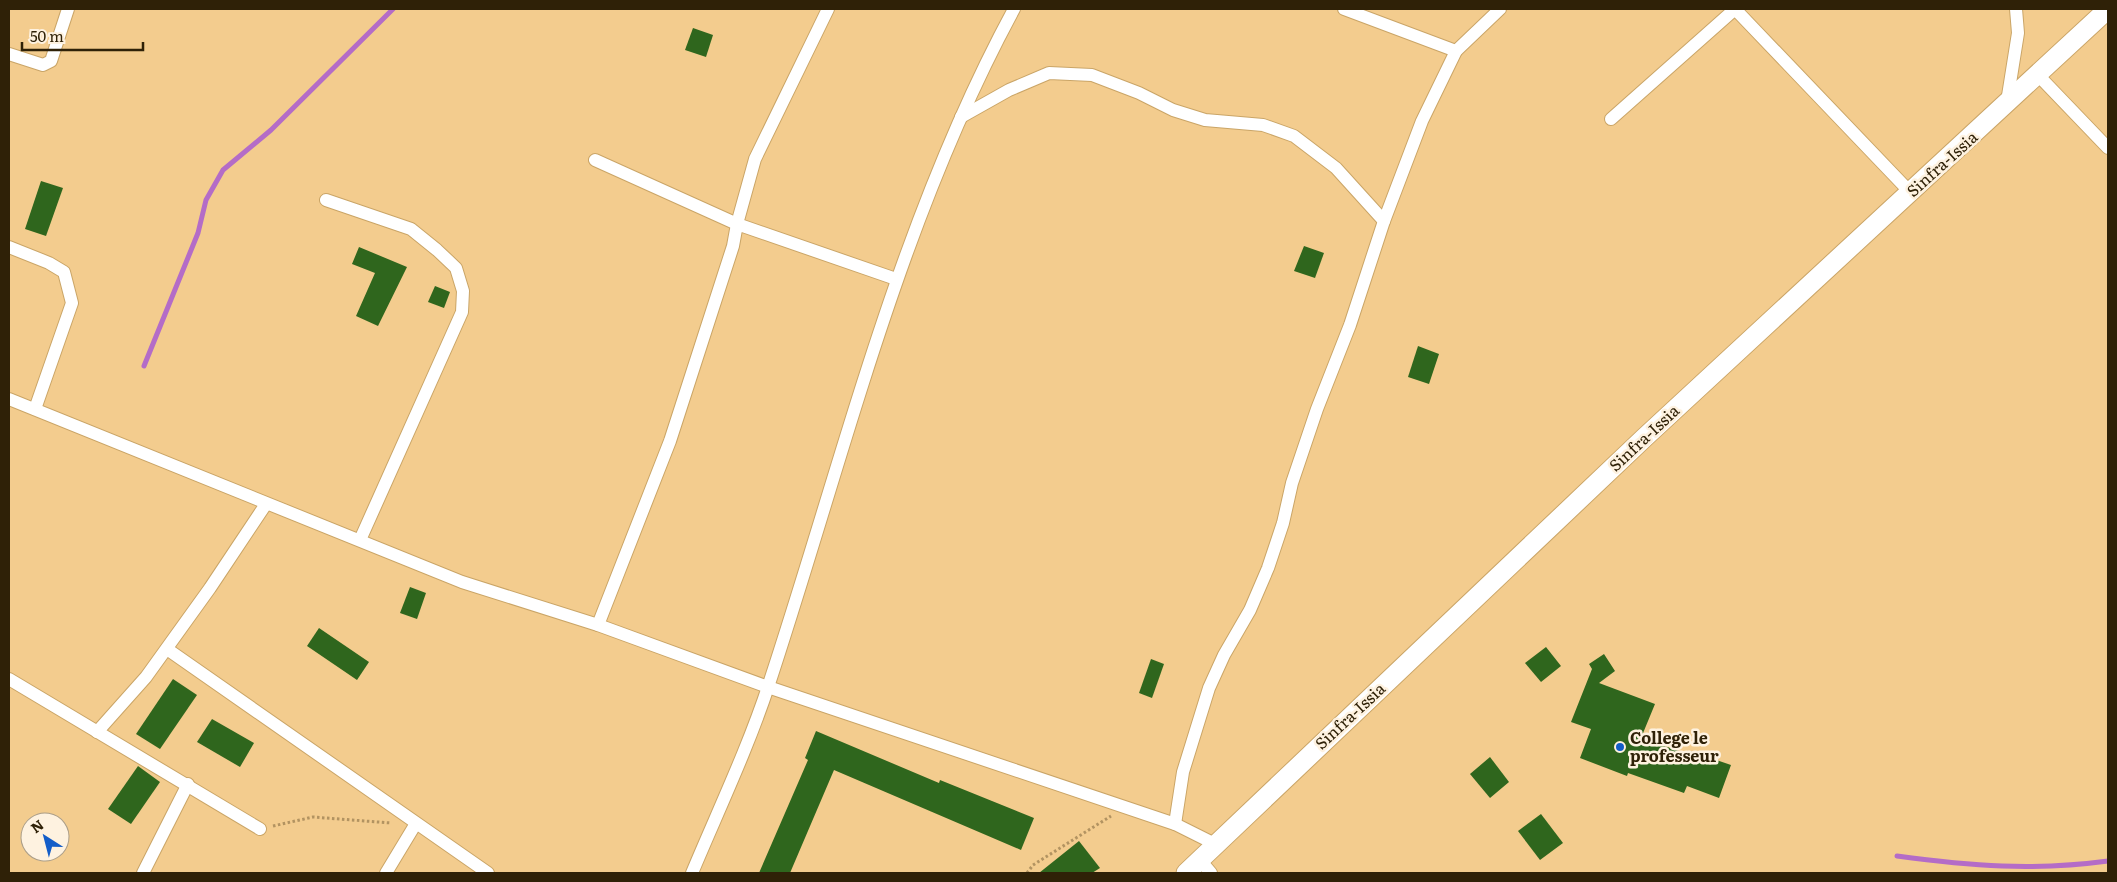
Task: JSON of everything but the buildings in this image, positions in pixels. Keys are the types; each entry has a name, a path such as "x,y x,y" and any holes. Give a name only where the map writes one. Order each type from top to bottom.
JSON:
{"main road":[{"name":"Sinfra-Issia","path":"1186,873 1205,867 1215,844 1644,438 2007,105 2037,74 2108,9"}],"street":[{"path":"9,54 43,65 51,61 68,9"},
{"path":"598,625 670,441 730,255 755,159 828,9"},
{"path":"692,873 768,687 896,279 961,117 1014,9"},
{"path":"1344,9 1456,51"},
{"path":"1175,824 1183,772 1195,729 1224,655 1250,610 1268,568 1283,522 1292,483 1317,409 1350,325 1384,221 1422,121 1456,51 1500,9"},
{"path":"1611,119 1735,9 1910,192"},
{"path":"2007,105 2018,33 2016,9"},
{"path":"961,117 1009,90 1049,73 1092,75 1139,93 1173,110 1205,120 1262,125 1294,136 1336,168 1384,221"},
{"path":"2037,74 2108,148"},
{"path":"595,160 737,224 896,279"},
{"path":"326,200 411,229 456,268 463,291 462,312 360,540"},
{"path":"9,247 64,272 72,303 35,410"},
{"path":"9,398 462,582 598,625 768,687 1175,824 1215,844"},
{"path":"97,732 146,677 266,504"},
{"path":"166,649 415,825 488,873"},
{"path":"9,678 260,829"},
{"path":"143,873 188,784"},
{"path":"386,873 415,825"}],"path":[{"path":"1027,873 1033,865 1124,808"},
{"path":"260,829 313,817 415,825"}],"waterway":[{"path":"144,366 198,233 206,200 223,170 271,130 393,9"},
{"path":"1897,856 2002,866 2054,866 2108,861"}],"place":[{"name":"College le professeur","path":"1620,747"}]}
